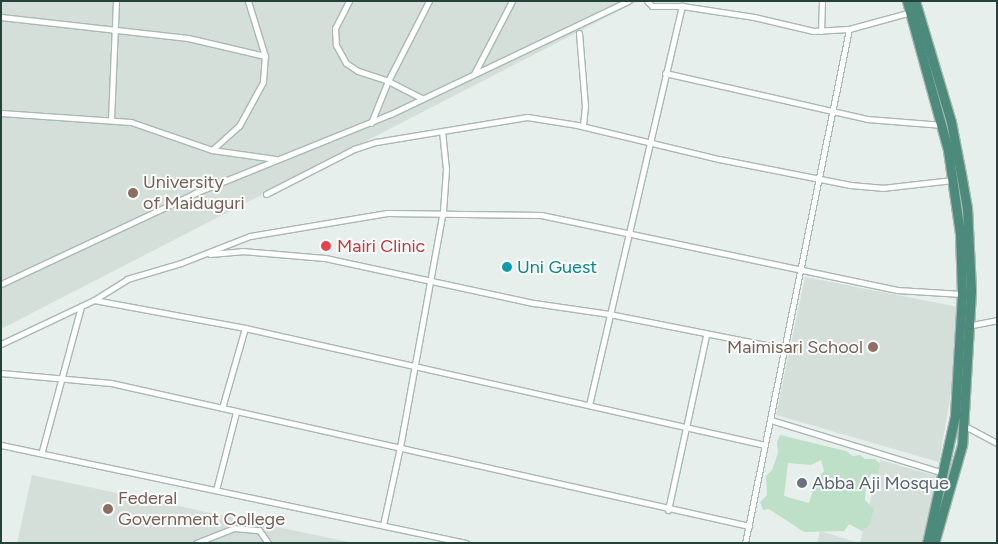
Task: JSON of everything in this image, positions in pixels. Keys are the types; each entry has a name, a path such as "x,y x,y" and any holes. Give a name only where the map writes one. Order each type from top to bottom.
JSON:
{"highway":[{"path":"907,1 941,100 943,125 960,233 962,294 955,416 943,473 943,493 934,543"},
{"path":"915,1 967,208 972,325 962,444 943,493 927,543"}],"street":[{"path":"111,120 116,1"},
{"path":"212,150 239,126 250,110 263,82 265,56 248,1"},
{"path":"349,1 335,28 340,53 358,71 388,81 422,98"},
{"path":"371,123 388,81 429,1"},
{"path":"474,74 512,1"},
{"path":"1,284 195,193 275,159 371,123 628,1"},
{"path":"647,1 652,6 682,6 821,31 849,29 911,12"},
{"path":"821,31 822,1"},
{"path":"589,405 682,6"},
{"path":"1,17 188,38 265,56"},
{"path":"746,543 819,180 831,110 849,29"},
{"path":"579,33 585,97 583,126"},
{"path":"665,74 904,124 943,125"},
{"path":"1,113 111,120 140,124 212,150 275,159"},
{"path":"266,194 354,149 527,117 583,126 819,180 882,188 953,179"},
{"path":"383,525 432,282 443,212 446,169 442,132"},
{"path":"1,344 94,300 128,278 203,255 250,236 387,213 443,212 541,215 800,272 897,290 962,294"},
{"path":"203,255 242,251 325,258 534,303 609,314 706,335 785,348"},
{"path":"94,300 245,328 589,405 687,429 765,445"},
{"path":"42,451 60,377 81,306"},
{"path":"972,325 997,320"},
{"path":"222,408 245,328"},
{"path":"668,510 706,335"},
{"path":"1,373 111,383 400,447 668,510 749,526"},
{"path":"216,490 236,412"},
{"path":"771,420 943,473"},
{"path":"963,425 997,443"},
{"path":"1,445 42,451 466,543"},
{"path":"196,543 234,528 259,530 268,543"}],"shaded area":[{"name":"University of Maiduguri","path":"1,1 638,1 1,329"},
{"name":"Maimisari School","path":"805,277 958,307 952,387 939,462 776,415"},
{"path":"880,460 940,477 923,543 860,543"},
{"name":"Federal Government College","path":"32,475 353,543 17,543"},
{"path":"820,531 859,543 817,543"}],"green space":[{"path":"780,435 846,451 853,456 860,455 865,459 875,459 880,464 878,474 871,474 866,484 865,500 874,509 869,525 862,531 849,524 844,531 804,532 769,509 763,510 760,502 767,495 766,476 772,470 778,453 777,442","holes":["821,460 824,471 816,480 809,503 784,496 788,463 811,465"]}],"place":[{"name":"University of Maiduguri","path":"133,193"},
{"name":"Mairi Clinic","path":"326,246"},
{"name":"Uni Guest","path":"507,267"},
{"name":"Maimisari School","path":"873,347"},
{"name":"Abba Aji Mosque","path":"802,483"},
{"name":"Federal Government College","path":"108,509"}]}
